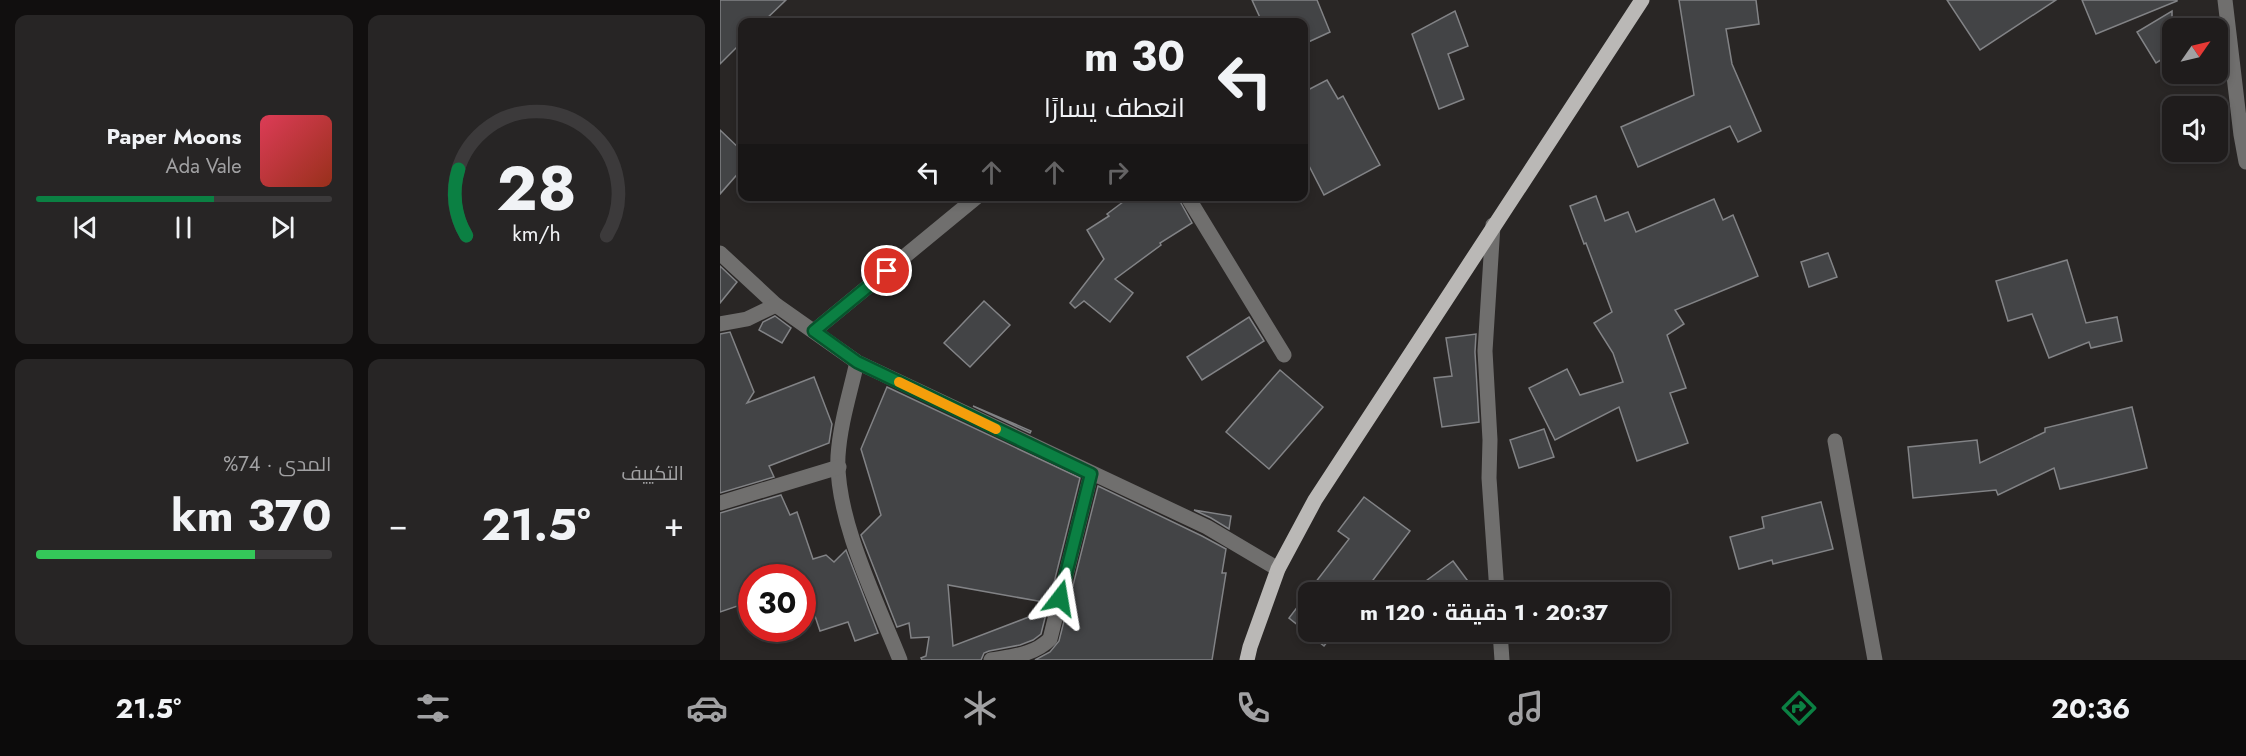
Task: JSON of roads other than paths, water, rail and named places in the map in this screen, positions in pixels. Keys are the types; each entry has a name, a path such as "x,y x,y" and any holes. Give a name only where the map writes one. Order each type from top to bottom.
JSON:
{"main road":[{"path":"1247,660 1278,569 1315,500 1642,0"}],"street":[{"path":"2225,0 2246,162"},
{"path":"814,331 972,201"},
{"path":"1190,201 1284,355"},
{"path":"1493,225 1485,351 1491,440 1489,477 1496,582"},
{"path":"720,253 777,305 857,362 1207,527 1278,569"},
{"path":"720,324 747,319 777,305"},
{"path":"857,362 838,457 842,496 853,541 900,660"},
{"path":"1835,441 1875,660"},
{"path":"720,503 839,467"},
{"path":"991,660 1030,653 1042,647 1050,639 1091,474"},
{"path":"1501,642 1502,660"}]}
